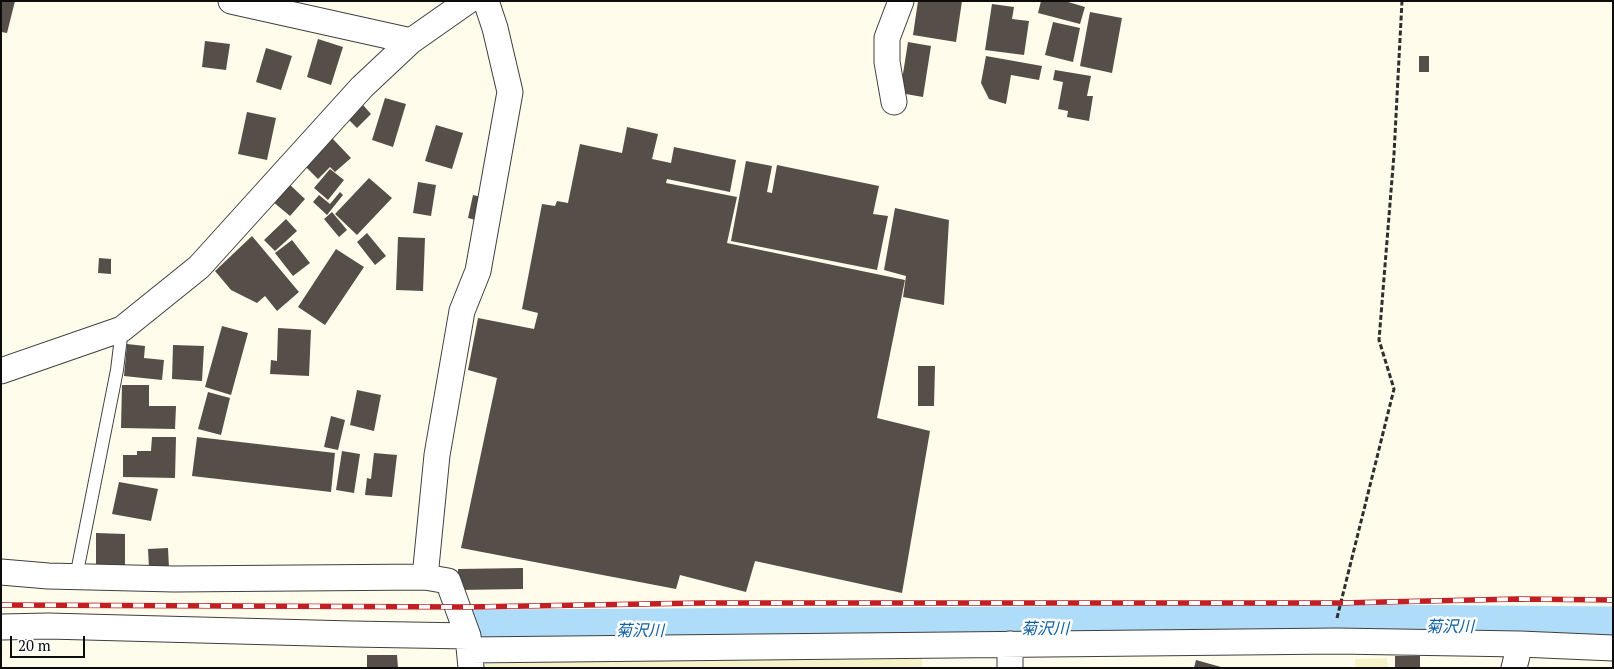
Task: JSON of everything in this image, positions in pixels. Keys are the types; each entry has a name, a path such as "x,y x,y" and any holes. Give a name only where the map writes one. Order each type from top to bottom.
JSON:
{"street":[{"path":"231,1 411,41"},
{"path":"1,371 122,329 199,267 362,87 411,41 468,1"},
{"path":"425,577 437,455 462,311 478,271 510,92 495,28 486,1"},
{"path":"894,102 888,62 887,38 901,1"},
{"path":"1,572 48,576 183,579 425,577 448,581 469,651"},
{"path":"1,627 48,626 352,634 469,651 931,657 1010,656 1327,641 1520,644 1613,648"},
{"path":"1514,668 1520,644"},
{"path":"1611,668 1613,658"}],"lane":[{"path":"76,577 117,370 122,329"}],"path":[{"path":"1337,616 1394,389 1379,340 1394,154 1402,1"}],"shaded area":[{"path":"922,653 922,668 484,668 484,664"},
{"path":"1387,658 1388,668 1355,668 1355,659"}],"building":[{"path":"1,1 15,1 7,33 1,32"},
{"path":"918,1 962,1 956,42 913,35"},
{"path":"1041,1 1065,1 1085,7 1080,24 1038,13"},
{"path":"992,4 1014,7 1012,19 1029,21 1024,55 985,50"},
{"path":"1090,12 1122,18 1112,73 1080,66"},
{"path":"1053,22 1080,28 1073,62 1045,55"},
{"path":"318,39 343,47 331,85 307,77"},
{"path":"205,41 230,44 226,70 202,67"},
{"path":"908,42 931,46 923,97 900,93"},
{"path":"266,48 292,56 281,90 256,82"},
{"path":"986,56 1042,66 1039,80 1011,75 1006,104 989,99 981,83"},
{"path":"1419,56 1429,56 1429,72 1419,72"},
{"path":"1055,70 1091,76 1087,96 1093,96 1089,121 1067,117 1068,111 1058,109 1063,82 1053,80"},
{"path":"385,98 406,104 393,147 372,140"},
{"path":"363,105 371,114 357,128 349,120"},
{"path":"247,112 276,118 267,160 238,154"},
{"path":"436,125 463,133 452,169 425,161"},
{"path":"627,127 658,134 652,159 671,163 674,147 736,160 730,192 667,179 666,183 737,197 727,243 905,280 877,418 930,431 902,593 755,561 746,592 680,575 676,589 461,548 497,378 468,370 478,318 534,329 538,313 522,309 542,204 555,206 557,201 568,203 580,144 622,153"},
{"path":"332,138 351,158 335,172 330,167 318,179 304,165"},
{"path":"746,161 772,166 767,192 772,193 777,165 879,186 873,214 888,216 877,270 731,241"},
{"path":"330,169 344,180 328,200 314,188"},
{"path":"369,178 392,198 357,235 335,214"},
{"path":"418,182 436,185 431,216 413,213"},
{"path":"288,183 305,199 290,216 272,201"},
{"path":"340,192 343,195 327,215 313,202 319,195 330,204"},
{"path":"473,195 485,198 480,221 468,218"},
{"path":"895,208 949,220 944,305 903,297 906,276 884,270"},
{"path":"332,212 347,230 339,237 324,219"},
{"path":"286,219 297,231 275,251 264,240"},
{"path":"367,233 386,256 375,265 357,242"},
{"path":"252,236 299,292 277,311 265,296 257,303 231,290 215,271"},
{"path":"398,237 425,238 423,291 396,290"},
{"path":"292,240 310,263 293,276 275,253"},
{"path":"336,249 364,267 325,325 298,307"},
{"path":"99,258 111,259 111,274 98,273"},
{"path":"222,326 248,333 231,395 205,387"},
{"path":"278,328 311,330 309,376 270,374 271,360 277,361"},
{"path":"127,344 145,346 144,358 164,360 162,380 124,376"},
{"path":"173,345 204,346 202,381 172,379"},
{"path":"918,366 935,366 934,406 918,406"},
{"path":"122,385 149,385 149,406 176,406 175,429 121,428"},
{"path":"357,390 381,395 374,431 350,425"},
{"path":"208,392 230,398 221,435 198,429"},
{"path":"331,416 345,420 338,450 324,447"},
{"path":"152,437 176,437 175,478 123,477 123,455 137,455 137,451 151,451"},
{"path":"197,437 335,453 331,492 192,476"},
{"path":"342,451 360,454 354,493 336,490"},
{"path":"374,453 397,455 392,497 365,495 367,478 371,479"},
{"path":"119,482 158,489 151,521 112,514"},
{"path":"96,533 125,534 125,573 96,573"},
{"path":"168,548 169,568 149,569 148,549"},
{"path":"523,568 523,589 458,590 458,569"},
{"path":"367,655 397,655 398,668 367,668"},
{"path":"1395,656 1420,656 1420,668 1395,668"},
{"path":"1196,660 1221,667 1221,668 1194,668"}],"waterway":[{"name":"菊沢川","path":"477,632 1374,627 1613,629"}],"railway":[{"path":"1,605 468,607 703,603 1339,603 1518,599 1613,600"}]}
